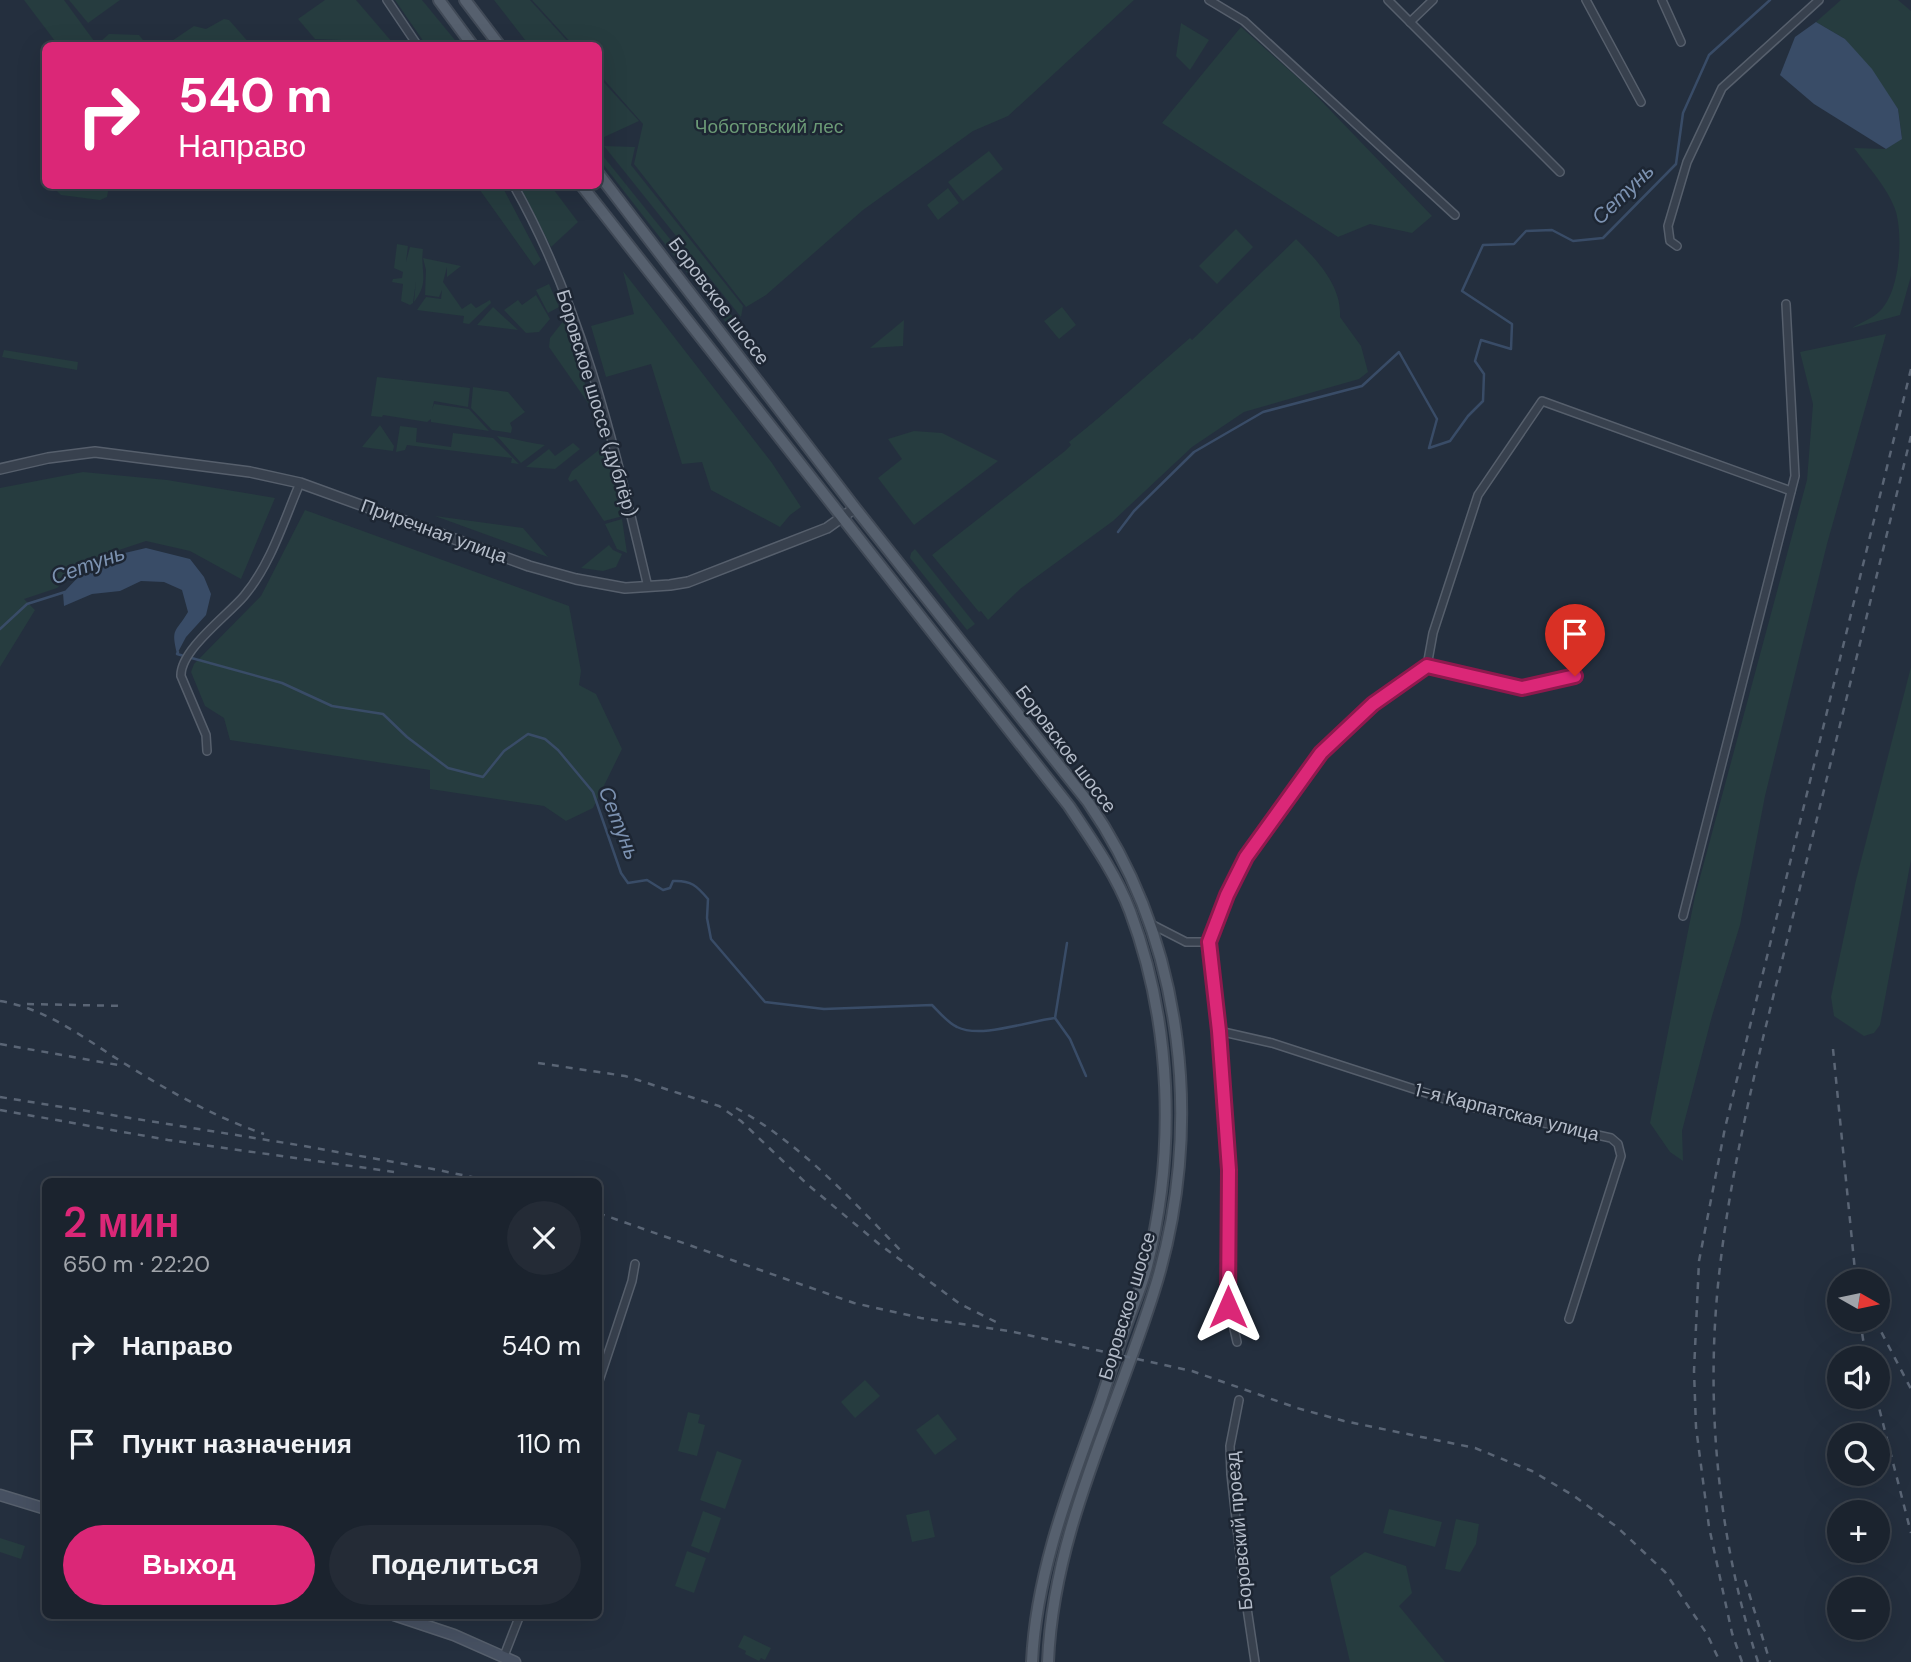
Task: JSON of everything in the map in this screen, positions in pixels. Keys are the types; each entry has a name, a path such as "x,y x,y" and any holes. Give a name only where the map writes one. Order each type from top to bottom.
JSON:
{"main road":[{"path":"439,0 470,42"},
{"path":"465,0 497,42"},
{"name":"Боровское шоссе","path":"602,178 855,508 1088,802 1127,870 1149,923 1167,981 1180,1072 1180,1150 1174,1202 1154,1292 1070,1534 1055,1602 1048,1662"},
{"name":"Боровское шоссе","path":"584,189 841,519 1027,750 1091,839 1129,909 1146,960 1157,1015 1165,1084 1163,1178 1153,1242 1053,1539 1038,1608 1032,1662"},
{"path":"0,1495 42,1507"},
{"path":"406,1619 454,1635 503,1659 515,1662"}],"street":[{"path":"387,0 415,42"},
{"path":"1209,0 1244,21 1455,215"},
{"path":"1388,0 1560,172"},
{"path":"1410,22 1433,0"},
{"path":"1586,0 1641,102"},
{"path":"1662,0 1681,42"},
{"path":"1677,246 1670,241 1668,226 1687,162 1722,88 1819,0"},
{"name":"Боровское шоссе (дублёр)","path":"515,189 547,248 574,314 613,446 648,587"},
{"path":"1683,916 1795,476 1786,304"},
{"path":"1237,1342 1228,1307 1229,1170 1219,1031 1209,942 1227,895 1246,857 1321,753 1373,704 1427,666 1433,633 1478,495 1542,401 1791,491"},
{"name":"Приречная улица","path":"0,469 48,458 95,452 218,466 300,483 529,566 625,588 688,582 827,528 855,508"},
{"path":"207,751 206,736 181,676 182,666 191,652 251,586 273,548 300,483"},
{"path":"1427,666 1522,688 1575,676"},
{"path":"1149,923 1185,942 1209,942"},
{"name":"1-я Карпатская улица","path":"1219,1031 1272,1042 1463,1105 1611,1138 1618,1144 1621,1156 1569,1319"},
{"path":"602,1372 632,1281 635,1264"},
{"name":"Боровский проезд","path":"1239,1400 1230,1446 1231,1475 1242,1581 1255,1662"},
{"path":"503,1659 518,1619"}],"green space":[{"path":"24,0 64,0 95,42 56,42"},
{"path":"69,0 120,0 88,23"},
{"path":"325,0 356,0 392,42 315,39 298,19"},
{"path":"395,0 422,0 457,42 424,42"},
{"path":"494,0 530,0 568,42 527,42"},
{"name":"Чоботовский лес","path":"532,0 1134,0 1008,116 973,131 863,210 766,295 746,307 634,164 643,124 602,77 602,42 570,42"},
{"path":"1841,0 1898,0 1911,11 1911,276 1900,315 1852,328 1877,314 1887,302 1896,278 1899,249 1898,223 1893,204 1878,178 1854,148 1886,149 1902,138 1898,109 1845,39 1816,22"},
{"path":"224,19 229,20 248,42 170,42 194,26 206,29"},
{"path":"1181,23 1209,40 1190,70 1176,56"},
{"path":"1241,27 1307,86 1432,216 1412,233 1370,224 1338,237 1162,123"},
{"path":"109,34 139,35 145,42 100,42"},
{"path":"602,80 639,121 602,138"},
{"path":"604,146 635,147 631,165 743,306 741,317"},
{"path":"989,151 1003,169 963,201 948,182"},
{"path":"602,155 753,342 745,347 602,163"},
{"path":"948,188 959,203 938,220 927,205"},
{"path":"108,189 107,197 100,200 61,195 57,191"},
{"path":"479,189 504,189 541,260 534,266"},
{"path":"522,189 553,189 578,222 551,247"},
{"path":"1236,229 1253,247 1217,284 1199,266"},
{"path":"1296,239 1327,274 1337,295 1340,317 1361,346 1368,372 1359,379 1244,412 1192,447 1113,521 1020,589 988,620 932,555 1065,451 1071,445 1069,442 1190,338 1192,340"},
{"path":"397,244 408,246 406,262 410,247 423,249 422,288 414,302 416,281 413,303 410,305 401,301 403,284 392,282 393,279 402,278 403,272 394,268"},
{"path":"423,258 461,266 447,277 447,267 443,282 462,309 471,303 476,308 490,300 491,303 469,324 463,323 464,316 417,310 426,297 441,299 442,290 439,297 425,295 426,270"},
{"path":"623,271 772,463 801,507 780,527 711,490 702,462 682,464 651,364 606,377 591,326 634,314"},
{"path":"549,284 559,307 548,313 536,290"},
{"path":"536,295 550,319 539,332 526,333 504,310 518,300 522,305"},
{"path":"493,307 518,330 477,325"},
{"path":"1062,307 1076,325 1059,339 1044,321"},
{"path":"565,319 593,410 549,347 550,338"},
{"path":"904,320 903,346 870,348"},
{"path":"1886,334 1827,544 1765,796 1740,925 1712,1016 1682,1131 1683,1161 1670,1152 1650,1123 1695,896 1807,480 1813,404 1800,352"},
{"path":"4,350 78,362 77,370 2,357"},
{"path":"377,377 470,388 468,407 434,401 432,410 434,404 469,409 489,431 431,422 431,419 427,422 383,415 371,416"},
{"path":"473,387 508,392 525,412 510,423 511,433 492,430 471,408"},
{"path":"380,425 394,446 393,451 362,447"},
{"path":"400,426 417,428 416,442 451,447 453,433 493,438 519,464 511,463 512,458 407,445 405,450 396,452"},
{"path":"914,431 942,433 998,461 914,525 878,478 902,459 888,439"},
{"path":"497,436 533,443 545,445 521,463"},
{"path":"573,443 580,449 555,469 526,467 549,449 555,456"},
{"path":"604,446 623,516 604,521 576,479 570,482 568,479 572,471"},
{"path":"83,472 167,480 275,498 241,579 190,551 146,541 86,561 57,588 24,599 35,610 0,667 0,488"},
{"path":"305,510 569,606 581,671 579,685 596,694 622,749 593,808 566,821 544,806 430,789 430,770 230,740 224,718 205,706 191,672 194,664 261,596"},
{"path":"435,516 523,528 548,557"},
{"path":"622,519 627,553 617,549 605,524"},
{"path":"609,545 622,554 616,567 603,571 581,568"},
{"path":"915,549 975,624 967,630 910,558"},
{"path":"1911,667 1911,860 1880,1025 1874,1033 1864,1036 1834,1016 1831,997 1856,880"},
{"path":"865,1380 880,1396 855,1418 841,1402"},
{"path":"688,1412 700,1415 698,1423 705,1425 697,1456 678,1451"},
{"path":"938,1414 957,1439 935,1455 916,1430"},
{"path":"717,1451 742,1460 725,1509 700,1500"},
{"path":"1389,1509 1442,1522 1435,1547 1383,1533"},
{"path":"929,1510 935,1537 912,1542 906,1515"},
{"path":"703,1511 721,1518 709,1553 691,1546"},
{"path":"1456,1519 1479,1524 1476,1544 1460,1572 1445,1569"},
{"path":"0,1538 25,1546 21,1559 0,1552"},
{"path":"687,1551 706,1558 694,1593 675,1586"},
{"path":"1365,1552 1406,1566 1412,1593 1399,1606 1445,1662 1350,1662 1330,1577"},
{"path":"744,1635 771,1648 765,1660 761,1658 759,1661 738,1647"}],"water":[{"path":"1816,22 1845,39 1872,69 1898,109 1902,139 1886,149 1814,104 1780,75 1795,37"},
{"path":"146,548 190,559 204,577 211,594 206,615 186,637 177,654 174,635 188,612 182,590 164,582 141,581 120,591 92,594 64,606 63,593 87,568 112,556"}],"waterway":[{"name":"Сетунь","path":"1118,532 1134,511 1194,452 1263,412 1362,386 1399,352 1437,419 1429,448 1450,441 1483,401 1484,374 1475,361 1481,340 1511,349 1512,324 1462,291 1483,245 1514,244 1526,231 1552,230 1573,241 1603,238 1676,164 1683,113 1709,55 1770,0"},
{"name":"Сетунь","path":"0,629 27,604 65,592"},
{"name":"Сетунь","path":"178,652 177,654 282,683 332,706 383,714 407,737 448,768 483,777 504,751 528,734 545,739 558,750 593,792 621,873 628,883 647,880 663,890 670,888 673,881 697,887 708,899 707,918 711,939 765,1002 824,1009 932,1005 957,1027 979,1031 1005,1028 1055,1018 1067,943"},
{"path":"1055,1018 1070,1039 1086,1076"}],"railway":[{"path":"1742,1662 1732,1633 1709,1527 1696,1427 1694,1371 1699,1261 1725,1128 1911,369"},
{"path":"1758,1662 1732,1563 1717,1462 1714,1360 1721,1258 1739,1148 1763,1038 1911,436"},
{"path":"0,1001 30,1009 58,1022 185,1099 264,1134"},
{"path":"27,1004 125,1006"},
{"path":"0,1044 118,1065"},
{"path":"1833,1049 1855,1269"},
{"path":"538,1063 625,1076 719,1106 741,1121 807,1184 879,1244 960,1304 998,1323"},
{"path":"0,1097 298,1145 476,1178"},
{"path":"736,1108 803,1155 902,1252"},
{"path":"0,1110 168,1140 394,1172"},
{"path":"602,1214 854,1303 921,1318 1009,1331 1192,1371 1297,1408 1344,1421 1475,1448 1532,1471 1574,1496 1617,1527 1665,1572 1707,1634 1720,1662"},
{"path":"1862,1332 1864,1346"},
{"path":"1881,1332 1911,1389"},
{"path":"1879,1409 1911,1533"},
{"path":"1745,1580 1770,1662"}],"route":[{"path":"1228,1307 1229,1170 1219,1031 1209,942 1227,895 1246,857 1321,753 1373,704 1427,666 1522,688 1575,676"}]}
